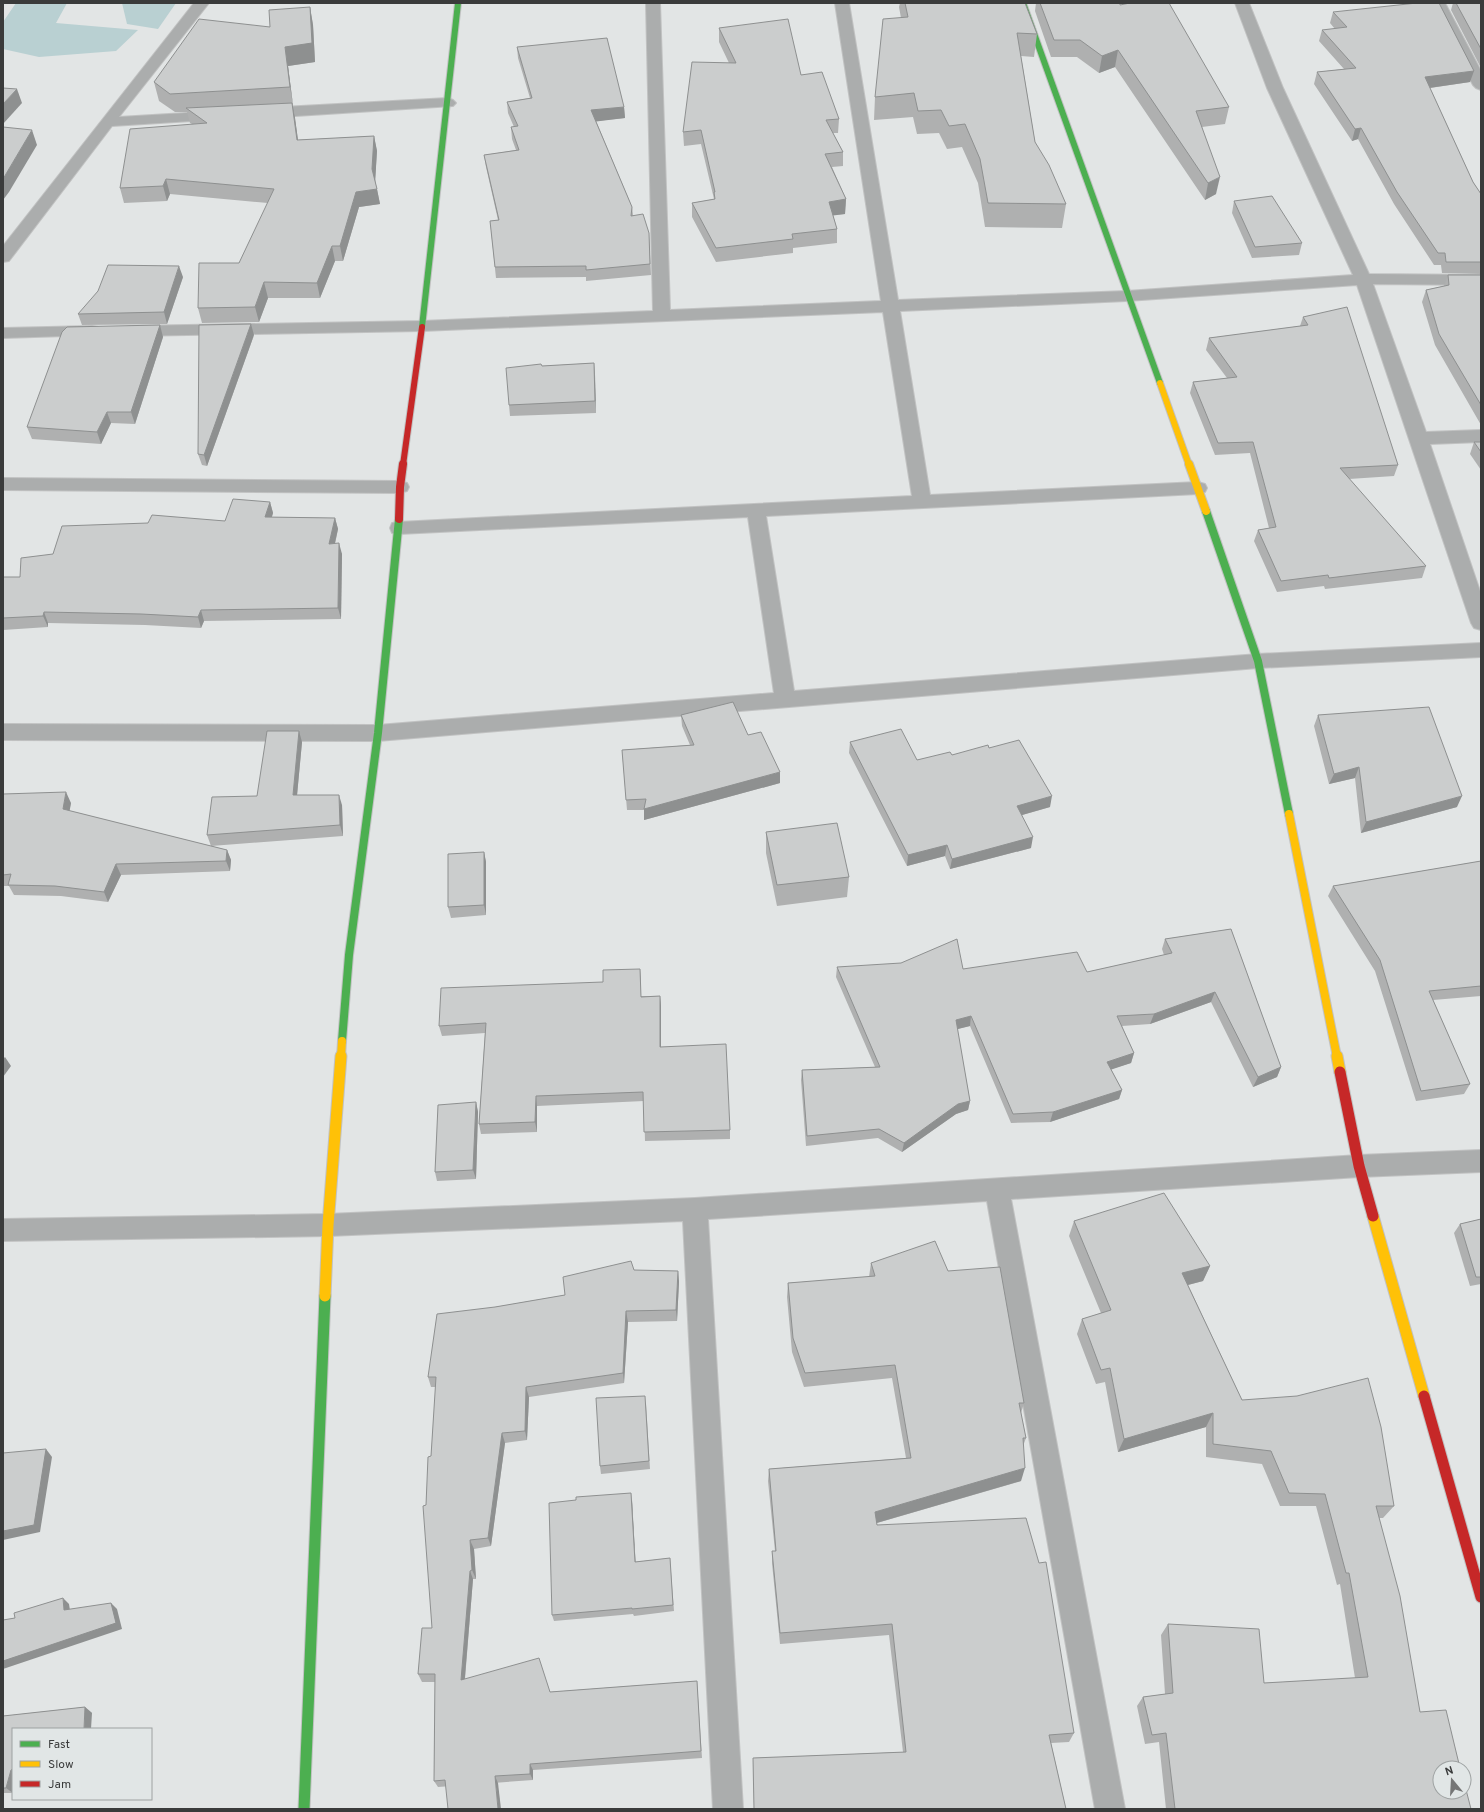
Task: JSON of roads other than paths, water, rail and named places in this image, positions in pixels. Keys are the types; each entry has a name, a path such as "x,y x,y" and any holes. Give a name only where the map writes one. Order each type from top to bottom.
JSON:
{"street":[{"path":"3,257 107,122 202,3"},
{"path":"304,1809 328,1225 349,955 378,733 399,528 400,487 422,326 458,3"},
{"path":"653,3 662,317"},
{"path":"842,3 922,501"},
{"path":"1023,3 1198,488 1258,662 1359,1166 1481,1598"},
{"path":"1242,3 1275,88 1362,278 1419,438 1481,623"},
{"path":"1438,3 1481,85"},
{"path":"250,114 448,103"},
{"path":"107,122 234,115"},
{"path":"3,333 422,326 1128,296 1362,278 1481,280"},
{"path":"1419,438 1481,436"},
{"path":"3,484 400,487"},
{"path":"399,528 1198,488"},
{"path":"756,510 785,699"},
{"path":"3,732 378,733 1258,662 1481,650"},
{"path":"3,1230 328,1225 695,1209 1359,1166 1481,1161"},
{"path":"997,1190 1110,1809"},
{"path":"695,1209 728,1809"}]}
